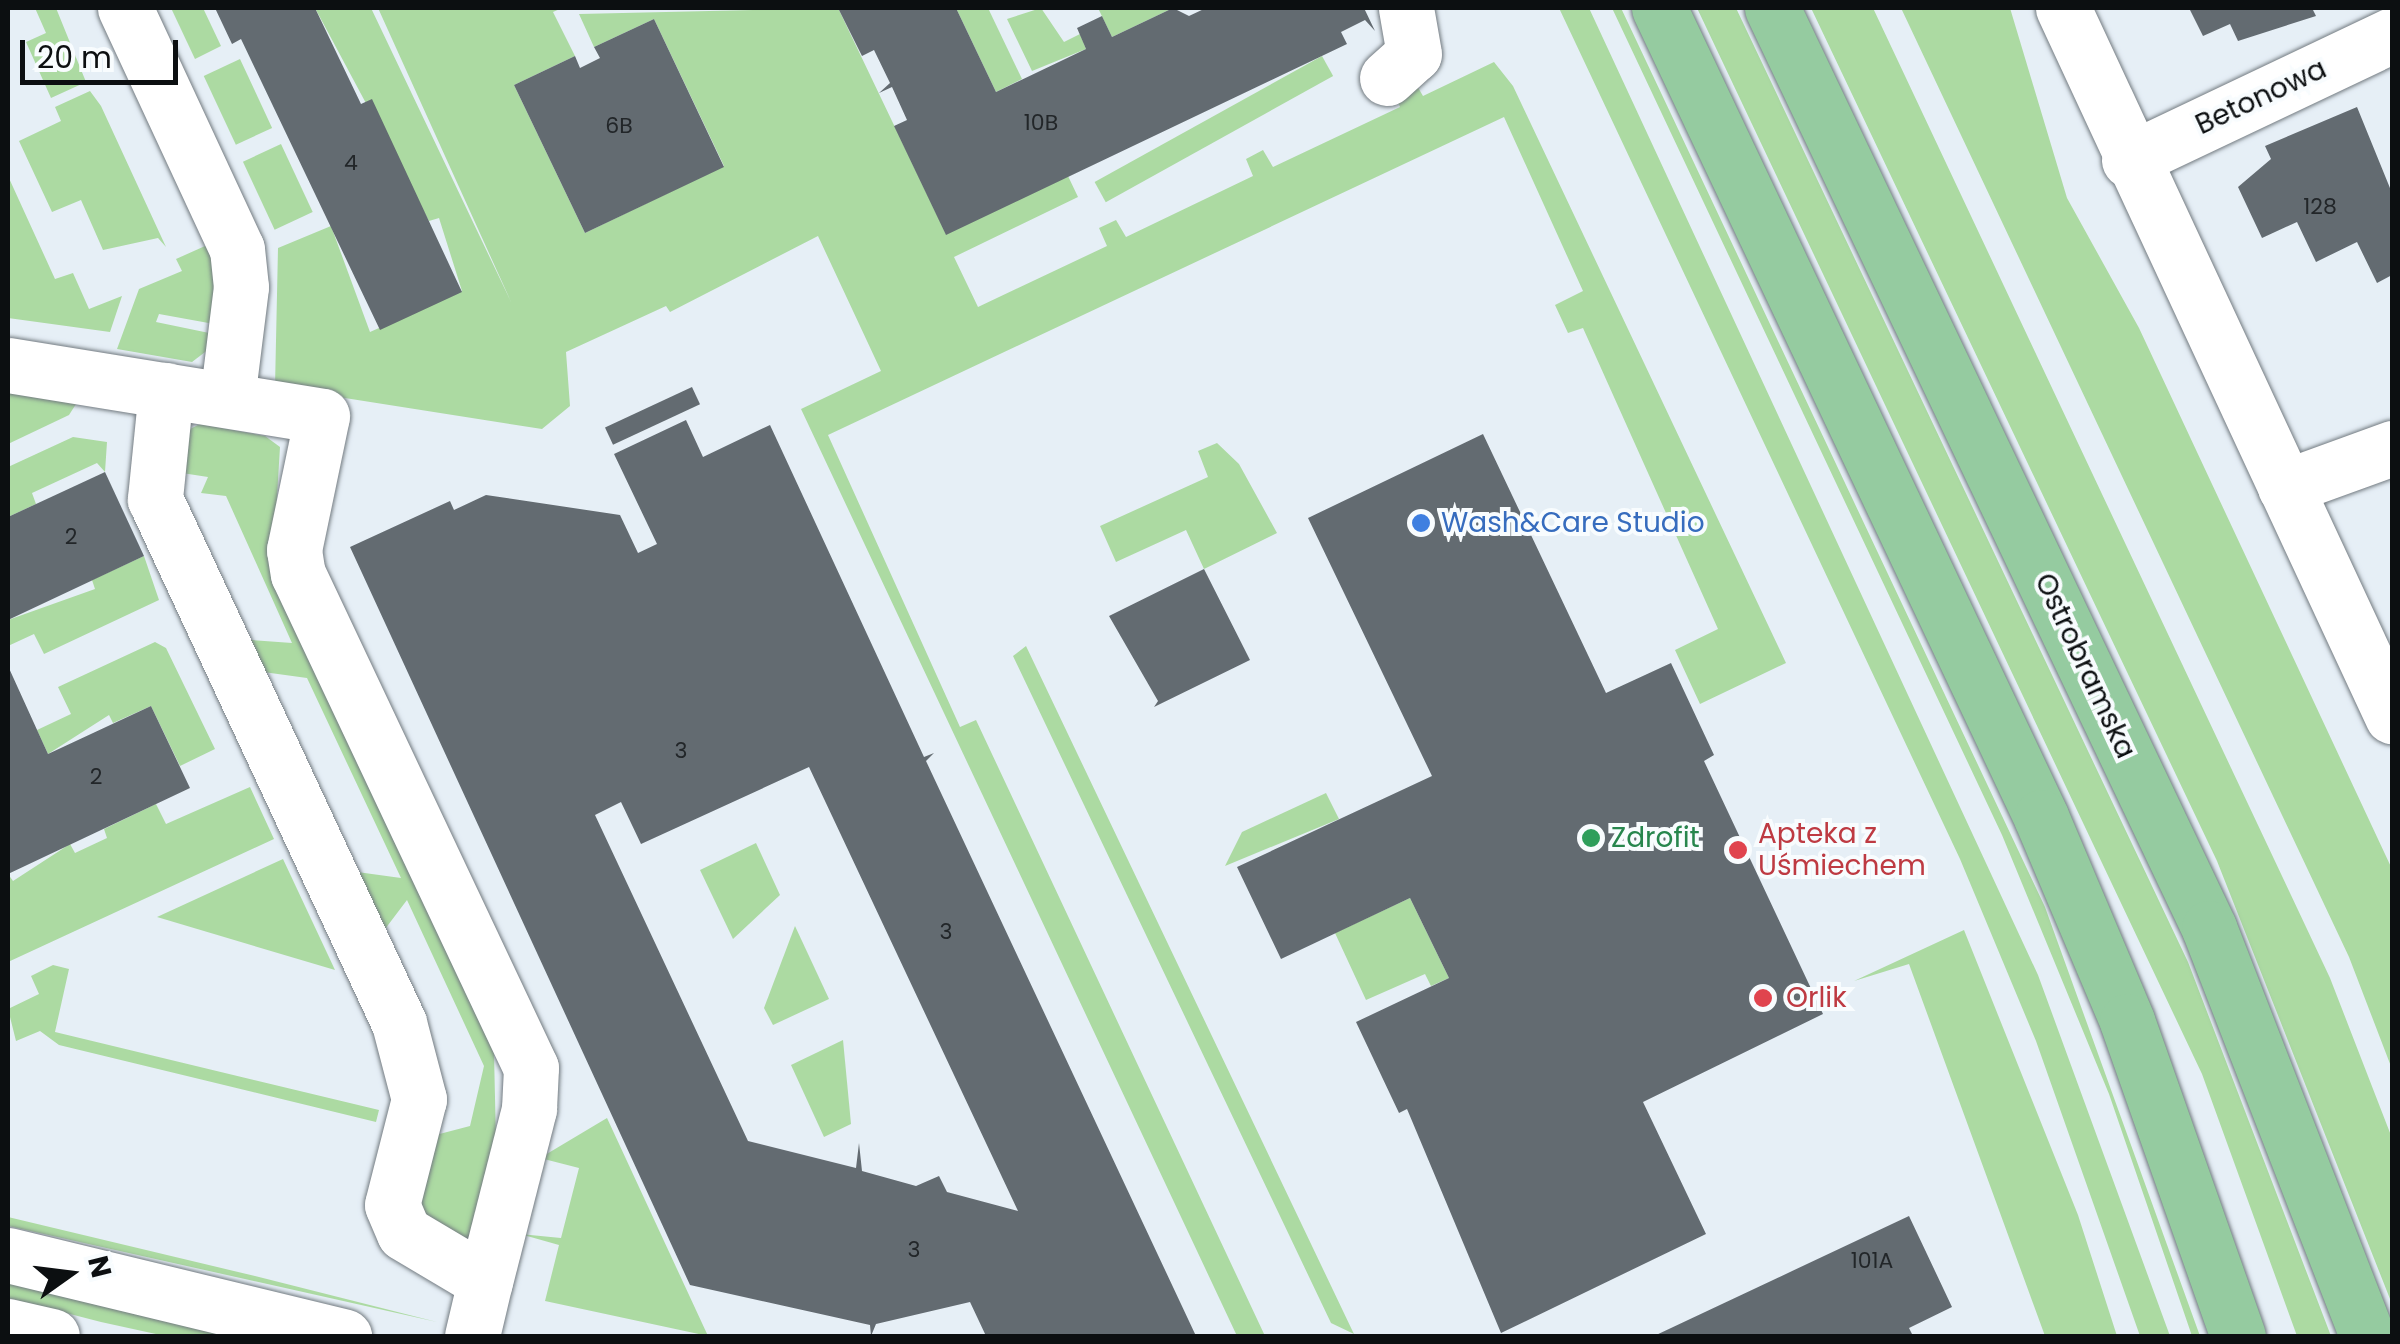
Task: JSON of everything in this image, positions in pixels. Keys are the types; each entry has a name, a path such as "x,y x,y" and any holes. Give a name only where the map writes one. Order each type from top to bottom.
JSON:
{"main road":[{"path":"1659,8 2041,817 2127,1020 2238,1336"},
{"name":"Ostrobramska","path":"1772,8 2209,928 2368,1336"}],"street":[{"path":"125,8 236,249 242,286 227,399"},
{"path":"1387,78 1414,54 1406,8"},
{"path":"2063,8 2129,160 2392,716"},
{"name":"Betonowa","path":"2129,160 2392,35"},
{"path":"8,365 322,416 294,550 298,574 528,1052 529,1109 472,1336"},
{"path":"166,390 155,499 415,1066 418,1099 392,1205 404,1234 485,1281"},
{"path":"2285,486 2392,448"},
{"path":"8,1255 344,1336"},
{"path":"8,1326 52,1336"}],"green space":[{"path":"35,8 56,8 86,82 51,98 26,42 46,33"},
{"path":"171,8 203,8 221,46 195,59"},
{"path":"315,8 371,8 512,304 378,8 562,8 553,12 575,56 514,85 585,233 724,166 654,19 594,47 579,14 838,8 946,234 1068,176 1078,197 954,257 978,307 1107,246 1099,228 1116,220 1126,237 1253,176 1246,159 1263,150 1273,167 1400,107 1392,89 1413,79 1423,96 1494,62 1513,86 1786,663 1700,704 1675,650 1718,629 1583,328 1568,333 1555,305 1583,291 1504,117 828,435 960,727 976,720 1265,1336 1237,1336 801,409 881,371 818,236 670,312 666,306 566,352 570,406 542,429 275,387 278,248 331,226 370,332 462,291 439,218 429,221"},
{"path":"956,8 988,8 1022,79 996,92"},
{"path":"1041,8 1064,42 1080,34 1086,49 1032,71 1007,19"},
{"path":"1098,8 1173,8 1112,37"},
{"path":"1559,8 1589,8 2038,975 2170,1336 2140,1336 2036,1041 1960,859"},
{"path":"1612,8 1621,8 2045,907 2200,1336 2192,1336 2109,1094 2002,835"},
{"path":"1697,8 1736,8 2188,962 2331,1336 2297,1336 2202,1074"},
{"path":"1811,8 1873,8 2330,978 2392,1138 2392,1304 2217,861"},
{"path":"1901,8 2010,8 2067,198 2139,328 2392,869 2392,1069 2349,957"},
{"path":"1322,56 1333,76 1106,202 1095,182"},
{"path":"240,59 272,128 236,145 204,76"},
{"path":"90,91 101,106 166,247 158,238 103,250 81,200 52,212 19,141 61,121 55,107"},
{"path":"281,144 313,212 275,230 243,162"},
{"path":"8,176 55,279 73,273 89,309 122,296 110,332 8,318"},
{"path":"214,242 214,324 159,314 156,322 214,334 209,349 192,362 117,349 139,289 182,271 176,259"},
{"path":"8,389 78,401 69,415 8,444"},
{"path":"200,424 265,436 280,447 272,579 494,1053 496,1142 465,1252 419,1214 428,1137 470,1126 484,1066 407,900 379,937 350,871 401,878 307,678 256,671 239,639 292,643 226,496 201,493 208,477 182,473 188,430"},
{"path":"73,437 107,442 105,472 97,463 32,493 36,504 8,517 8,467"},
{"path":"1217,443 1239,464 1277,533 1204,569 1186,530 1116,562 1100,526 1208,477 1198,451"},
{"path":"144,556 159,600 44,654 34,634 8,646 8,620 95,589 92,580"},
{"path":"155,642 166,648 215,749 180,766 151,706 113,723 109,715 48,754 37,730 71,714 58,687"},
{"path":"1026,646 1354,1334 1331,1323 1013,656"},
{"path":"250,787 274,839 8,962 8,874 13,881 70,844 75,853 107,838 104,829 156,804 166,824"},
{"path":"1326,793 1339,819 1225,866 1242,832"},
{"path":"756,843 780,895 733,939 700,870"},
{"path":"283,859 335,970 157,917"},
{"path":"1410,898 1449,978 1431,986 1425,974 1366,1000 1335,933"},
{"path":"795,926 829,999 773,1025 764,1008"},
{"path":"1964,930 2078,1215 2117,1336 2045,1336 1909,964 1854,981"},
{"path":"53,965 69,969 55,1032 379,1110 376,1122 59,1045 40,1031 16,1041 8,1009 39,994 31,976"},
{"path":"843,1040 851,1124 824,1137 791,1065"},
{"path":"607,1118 708,1336 545,1301 559,1245 520,1234 561,1238 579,1168 540,1158"},
{"path":"8,1217 259,1277 437,1322 8,1226"},
{"path":"8,1281 230,1336 165,1336 101,1322 8,1298"}],"building":[{"path":"215,8 315,8 361,104 372,99 462,292 380,330 241,39 232,44"},
{"path":"838,8 956,8 996,92 1086,49 1077,28 1102,16 1112,37 1173,8 1189,16 1206,8 1364,8 1375,31 1365,20 1341,32 1347,44 946,235 894,126 907,120 892,87 879,93 890,83 874,50 862,56"},
{"path":"2189,8 2312,8 2316,16 2238,41 2230,24 2203,36"},
{"path":"654,19 724,167 585,233 514,85 575,56 580,68 600,58 594,47"},
{"path":"2357,107 2392,193 2392,275 2377,283 2357,242 2316,262 2297,222 2262,238 2238,187 2271,159 2265,146"},
{"path":"692,387 700,404 613,445 605,428"},
{"path":"686,420 703,457 770,425 924,757 934,753 926,761 1196,1336 986,1336 970,1302 876,1324 871,1336 870,1325 690,1285 350,547 450,501 454,510 486,495 620,515 638,553 657,544 614,454","holes":["809,767 1018,1211 947,1192 939,1176 916,1186 862,1171 859,1143 856,1168 748,1141 595,815 621,802 641,844"]},
{"path":"1483,434 1606,693 1671,663 1714,755 1704,761 1823,1014 1643,1102 1706,1234 1501,1333 1407,1109 1399,1113 1356,1022 1449,978 1410,898 1281,959 1237,867 1432,776 1308,518"},
{"path":"105,472 144,556 8,620 8,517"},
{"path":"1204,569 1250,660 1154,707 1158,701 1109,616"},
{"path":"8,666 48,754 151,706 190,788 8,874"},
{"path":"1909,1216 1952,1307 1909,1328 1913,1336 1654,1336"}],"place":[{"name":"Wash&Care Studio","path":"1421,523"},
{"name":"Zdrofit","path":"1591,838"},
{"name":"Apteka z Uśmiechem","path":"1738,850"},
{"name":"Orlik","path":"1763,998"}]}
